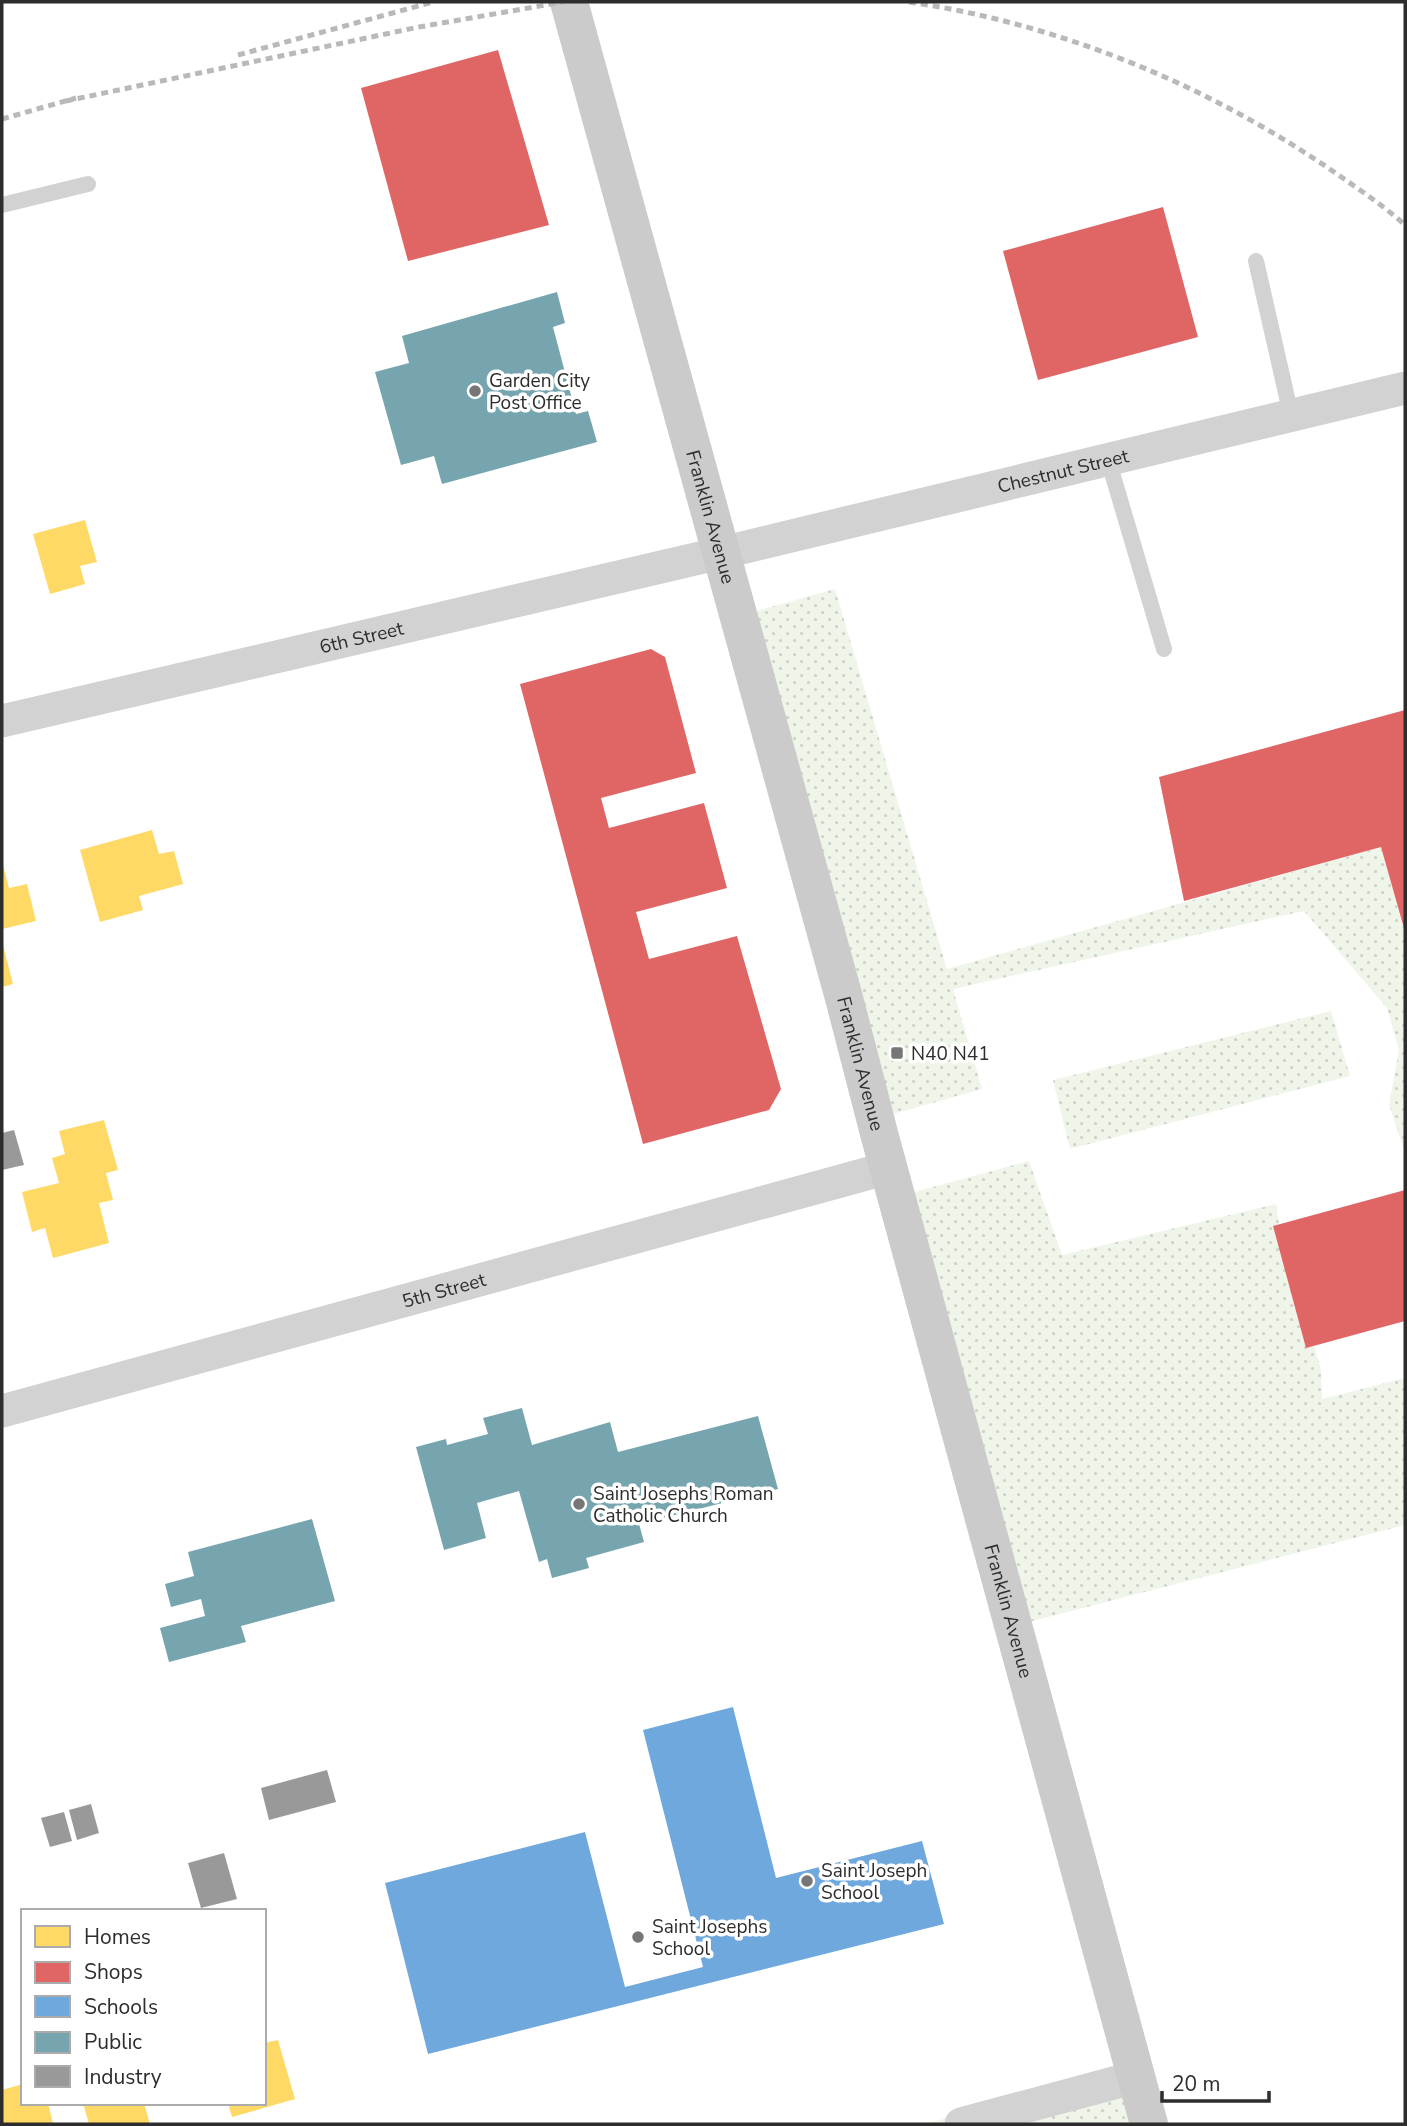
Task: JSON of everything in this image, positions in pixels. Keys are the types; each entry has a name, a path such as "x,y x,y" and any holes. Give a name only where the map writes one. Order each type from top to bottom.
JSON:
{"main road":[{"name":"Franklin Avenue","path":"569,2 844,998 1149,2124"}],"street":[{"name":"Chestnut Street","path":"721,553 1405,388"},
{"name":"6th Street","path":"2,721 721,553"},
{"name":"5th Street","path":"2,1411 888,1168"},
{"path":"961,2124 1136,2077"}],"lane":[{"path":"2,205 88,184"},
{"path":"1256,261 1292,415"},
{"path":"1108,459 1164,649"}],"shaded area":[{"path":"835,589 947,969 1381,847 1405,935 1405,1153 1389,1105 1399,1050 1387,1008 1304,911 953,989 982,1089 875,1119 739,616"},
{"path":"1331,1011 1350,1076 1070,1149 1053,1080"},
{"path":"1029,1161 1062,1255 1276,1204 1321,1370 1322,1399 1405,1378 1405,1525 1013,1626 896,1197"},
{"path":"1139,2063 1156,2124 926,2124"}],"building: Homes":[{"path":"85,520 97,562 80,566 85,584 50,594 33,534"},
{"path":"152,830 159,854 174,851 183,884 139,896 143,910 100,922 80,850"},
{"path":"2,861 9,888 27,884 36,921 2,929"},
{"path":"2,941 13,984 2,987"},
{"path":"104,1120 118,1170 106,1173 113,1200 99,1203 109,1243 53,1258 45,1228 32,1232 22,1192 59,1183 52,1158 65,1154 59,1131"},
{"path":"278,2040 295,2099 232,2117 229,2105 266,2105 266,2043"},
{"path":"21,2085 21,2105 48,2105 53,2124 2,2124 2,2090"},
{"path":"84,2105 145,2105 150,2124 89,2124"}],"building: Shops":[{"path":"498,50 549,225 408,261 361,88"},
{"path":"1163,207 1198,337 1038,380 1003,251"},
{"path":"651,649 665,657 696,773 601,798 609,828 704,803 727,888 636,912 649,959 737,936 781,1089 769,1110 643,1144 520,684"},
{"path":"1405,710 1405,932 1381,847 1184,901 1159,777"},
{"path":"1405,1190 1405,1321 1306,1348 1273,1226"}],"building: Schools":[{"name":"Saint Joseph School","path":"733,1707 776,1878 922,1841 944,1924 428,2054 385,1883 585,1832 625,1987 703,1967 643,1730"}],"building: Public":[{"name":"Garden City Post Office","path":"557,292 565,323 553,327 576,414 588,411 597,442 442,484 434,456 401,465 375,372 409,363 402,336"},
{"path":"522,1408 532,1445 610,1422 618,1452 758,1416 778,1489 639,1524 644,1542 586,1558 589,1568 552,1578 547,1559 539,1562 519,1491 477,1503 486,1538 444,1550 416,1447 446,1439 447,1445 488,1434 483,1418"},
{"path":"312,1519 335,1601 241,1626 246,1642 169,1662 160,1628 205,1616 201,1599 171,1607 165,1584 194,1576 188,1552"}],"building: Industry":[{"path":"14,1130 24,1165 2,1170 2,1133"},
{"path":"327,1770 336,1802 269,1820 261,1788"},
{"path":"91,1804 99,1833 77,1840 69,1810"},
{"path":"64,1812 72,1841 50,1847 41,1818"},
{"path":"224,1853 237,1899 201,1908 188,1863"}],"railway":[{"path":"238,55 433,2"},
{"path":"66,101 419,27 563,2"},
{"path":"909,2 966,12 1078,43 1186,87 1288,142 1363,192 1405,225"},
{"path":"2,119 76,98"}],"place":[{"name":"Garden City Post Office","path":"475,391"},
{"name":"N40 N41","path":"897,1053"},
{"name":"Saint Josephs Roman Catholic Church","path":"579,1504"},
{"name":"Saint Joseph School","path":"807,1881"},
{"name":"Saint Josephs School","path":"638,1937"}]}
